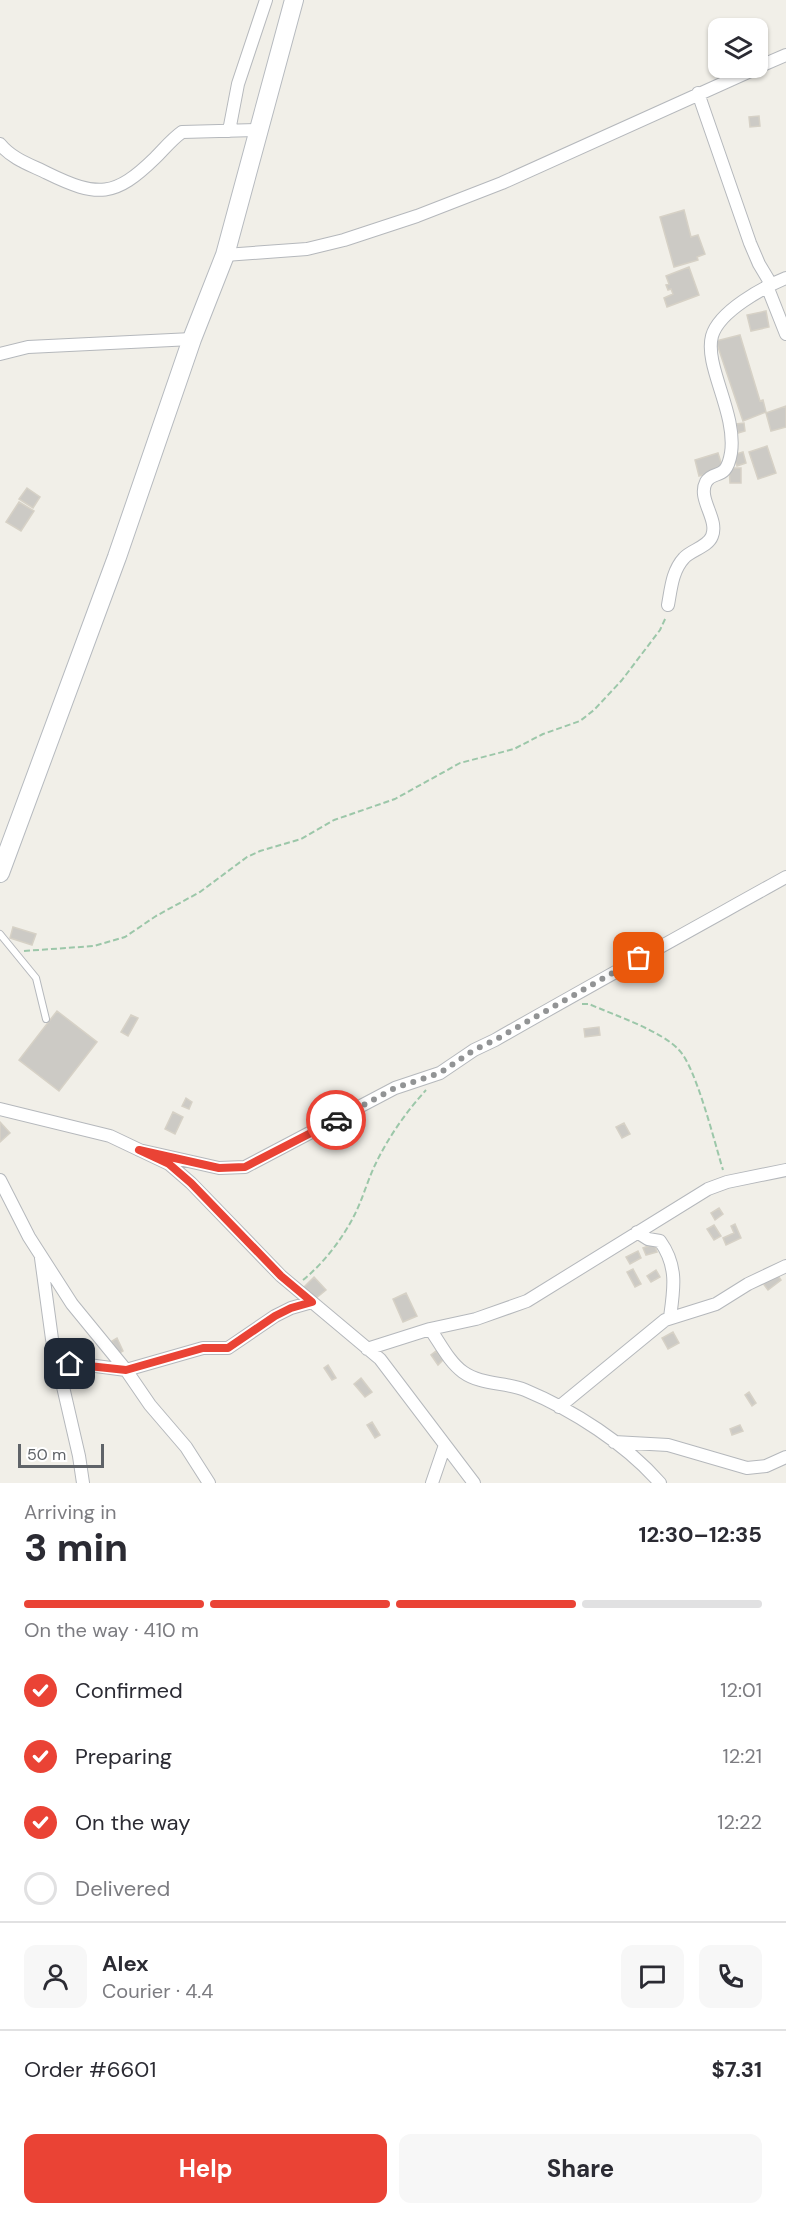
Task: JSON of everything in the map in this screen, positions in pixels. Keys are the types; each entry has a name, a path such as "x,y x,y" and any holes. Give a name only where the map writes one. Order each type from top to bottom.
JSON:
{"street":[{"path":"229,131 238,84 266,0"},
{"path":"0,873 117,557 192,339 225,255 294,0"},
{"path":"768,62 786,55"},
{"path":"225,255 307,249 344,240 417,216 502,183 732,78"},
{"path":"698,93 750,243 769,285 786,334"},
{"path":"0,144 16,159 63,180 92,189 106,190 120,186 134,178 182,132 260,130"},
{"path":"668,605 672,582 679,565 713,535 714,525 706,499 706,484 708,480 727,468 730,454 731,425 712,354 712,338 723,318 769,285 786,278"},
{"path":"0,354 28,347 192,339"},
{"path":"139,1150 219,1168 245,1167 395,1088 440,1073 474,1050 786,877"},
{"path":"0,1109 110,1136 169,1164 191,1183 294,1287 380,1359 474,1483"},
{"path":"368,1349 430,1329 476,1319 527,1301 708,1190 727,1182 786,1170"},
{"path":"0,1180 29,1237 72,1304 126,1370 150,1405 186,1447 209,1483"},
{"path":"637,1232 648,1239 660,1241 671,1260 675,1284 670,1317"},
{"path":"41,1255 50,1326 80,1456 83,1483"},
{"path":"559,1407 670,1317 716,1304 748,1284 786,1266"},
{"path":"58,1361 126,1370 203,1348 228,1348 275,1316 291,1308 312,1302"},
{"path":"430,1329 462,1372 474,1379 523,1389 580,1417 646,1467 660,1483"},
{"path":"613,1442 668,1445 747,1468 766,1466 786,1457"},
{"path":"432,1483 445,1445"}],"lane":[{"path":"0,934 36,978 46,1019"}],"path":[{"path":"16,952 94,946 125,937 156,916 200,892 247,857 301,839 334,820 395,799 460,763 514,749 543,734 580,721 594,710 635,663 664,624 668,605"},
{"path":"562,1001 589,1005 652,1032 678,1048 696,1084 727,1182"},
{"path":"294,1287 314,1271 331,1251 355,1215 377,1161 408,1110 440,1073"}],"building":[{"path":"759,116 760,126 750,127 749,117"},
{"path":"684,210 691,237 698,235 705,254 697,257 698,260 674,267 660,217"},
{"path":"689,267 699,295 667,307 664,298 673,294 666,285 669,284 666,276"},
{"path":"766,311 769,327 751,331 747,315"},
{"path":"740,335 760,401 763,400 766,412 743,421 716,341"},
{"path":"786,406 786,427 771,431 766,413"},
{"path":"744,423 745,431 738,433 736,424"},
{"path":"767,446 776,473 758,479 749,452"},
{"path":"743,452 746,463 737,466 733,455"},
{"path":"718,453 723,469 699,476 695,460"},
{"path":"729,468 741,468 741,483 730,483"},
{"path":"27,488 40,497 33,508 19,499"},
{"path":"19,502 34,511 21,531 6,522"},
{"path":"13,927 36,934 32,945 10,938"},
{"path":"57,1011 97,1042 59,1091 19,1060"},
{"path":"131,1015 138,1018 128,1036 121,1032"},
{"path":"599,1027 600,1035 585,1037 584,1029"},
{"path":"186,1098 192,1102 189,1109 182,1106"},
{"path":"173,1112 183,1117 175,1134 165,1129"},
{"path":"0,1122 10,1133 0,1142"},
{"path":"624,1123 630,1134 622,1138 616,1127"},
{"path":"719,1208 723,1214 715,1220 711,1213"},
{"path":"735,1224 741,1238 726,1245 723,1238 734,1233 731,1226"},
{"path":"714,1225 721,1236 714,1240 707,1229"},
{"path":"654,1244 657,1252 646,1255 643,1248"},
{"path":"638,1251 641,1258 630,1264 626,1257"},
{"path":"633,1269 641,1284 635,1287 627,1272"},
{"path":"656,1270 660,1277 651,1282 647,1276"},
{"path":"777,1274 781,1280 768,1290 762,1282"},
{"path":"314,1277 326,1290 315,1299 304,1287"},
{"path":"406,1293 417,1316 403,1322 393,1299"},
{"path":"673,1332 679,1343 668,1349 662,1338"},
{"path":"117,1338 123,1351 118,1354 112,1341"},
{"path":"436,1351 443,1360 438,1365 431,1355"},
{"path":"328,1365 336,1378 332,1380 324,1368"},
{"path":"361,1378 372,1392 365,1397 354,1384"},
{"path":"749,1392 756,1403 752,1406 745,1395"},
{"path":"372,1422 380,1435 375,1438 367,1425"},
{"path":"740,1425 743,1431 732,1435 730,1429"}],"way so far":[{"path":"336,1120 395,1088 440,1073 474,1050 639,958"}],"route":[{"path":"70,1364 126,1370 203,1348 228,1348 275,1316 291,1308 312,1302 281,1276 191,1183 169,1164 139,1150 219,1168 245,1167 263,1160 336,1120"}]}
